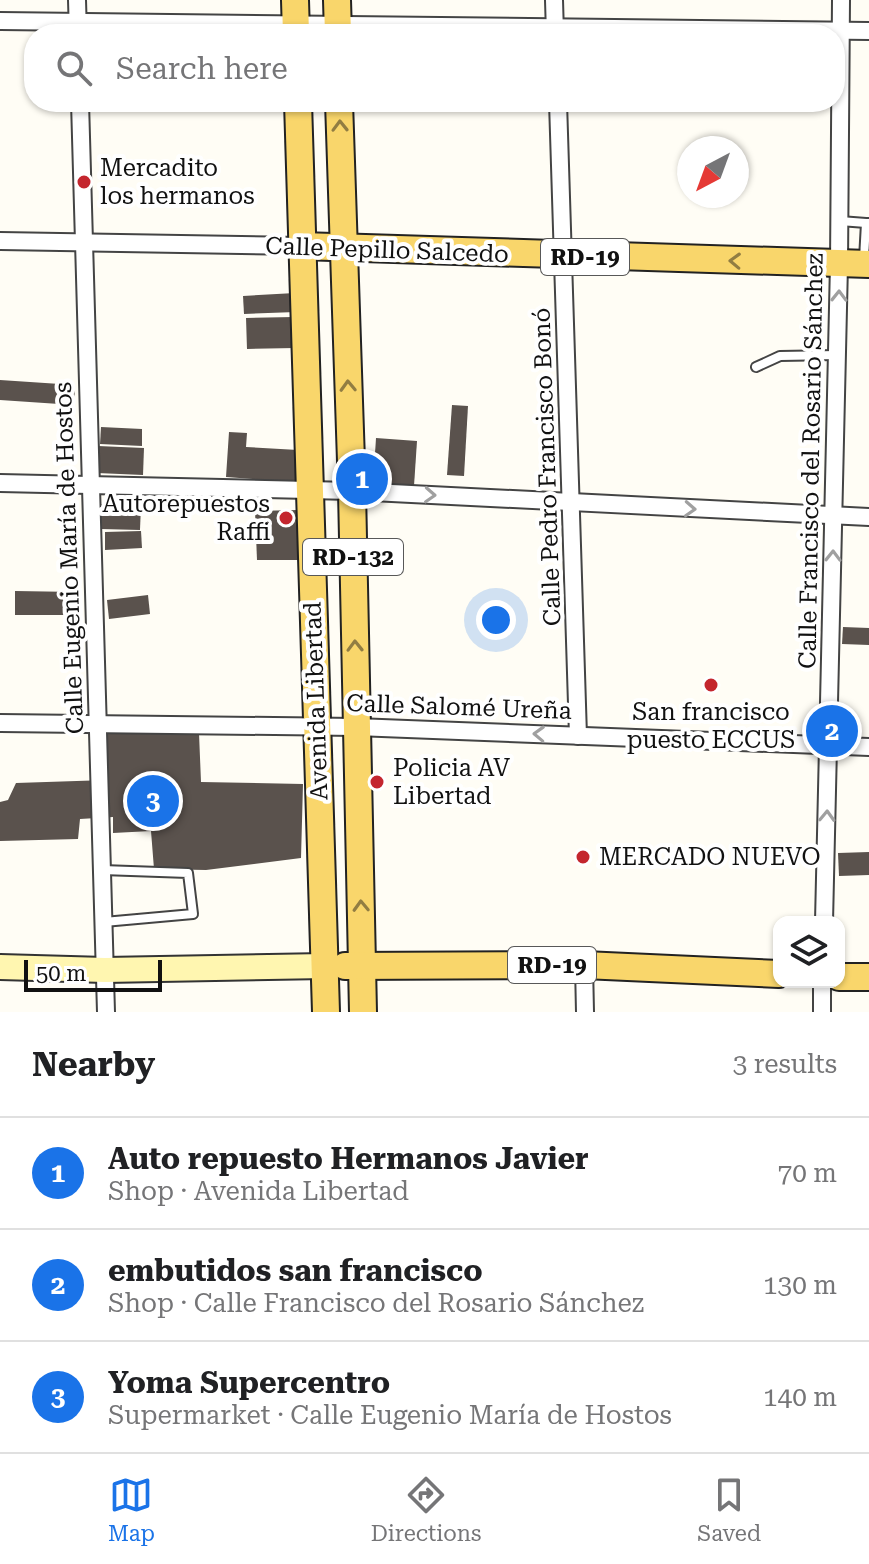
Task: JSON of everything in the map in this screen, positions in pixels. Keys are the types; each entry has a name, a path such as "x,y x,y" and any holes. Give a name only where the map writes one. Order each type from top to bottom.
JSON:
{"main road":[{"name":"Avenida Libertad","path":"298,112 326,1012"},
{"name":"Avenida Libertad","path":"339,112 352,491 363,1012"},
{"name":"Calle Pepillo Salcedo","path":"301,246 857,264"},
{"name":"RD-19","path":"325,966 584,965 773,974"},
{"path":"845,977 869,977"}],"street":[{"path":"77,0 78,24"},
{"path":"554,0 555,24"},
{"name":"Calle Francisco del Rosario Sánchez","path":"840,24 841,0"},
{"path":"187,24 296,20 424,24"},
{"path":"0,21 33,24"},
{"path":"845,30 869,31"},
{"name":"Calle Eugenio María de Hostos","path":"80,112 106,1012"},
{"name":"Calle Pedro Francisco Bonó","path":"558,112 578,736"},
{"name":"Calle Francisco del Rosario Sánchez","path":"824,916 838,355 857,264 840,221 840,112"},
{"name":"Calle Pepillo Salcedo","path":"0,241 301,246"},
{"path":"0,483 309,489 869,517"},
{"name":"Calle Salomé Ureña","path":"0,723 356,727 869,747"},
{"path":"584,965 585,1012"},
{"path":"0,967 105,970 325,966"},
{"path":"822,988 822,1012"}],"lane":[{"path":"840,221 868,223 857,264"},
{"path":"756,367 780,356 838,355"},
{"path":"102,870 188,873 193,914 103,922"}],"building":[{"path":"295,293 296,312 244,314 243,296"},
{"path":"294,317 295,348 247,349 246,318"},
{"path":"0,380 75,385 74,405 0,400"},
{"path":"452,405 468,406 464,476 447,475"},
{"path":"101,427 142,429 142,446 100,444"},
{"path":"229,432 247,433 246,447 298,450 296,482 226,477"},
{"path":"376,438 417,441 414,486 373,484"},
{"path":"98,446 144,448 143,475 97,473"},
{"path":"101,504 141,505 140,530 101,529"},
{"path":"298,510 299,560 257,560 255,511"},
{"path":"141,531 142,548 105,550 105,532"},
{"path":"15,591 77,592 77,615 15,615"},
{"path":"148,595 150,614 109,619 107,600"},
{"path":"843,627 869,628 869,645 842,644"},
{"path":"199,733 201,782 303,784 301,858 206,870 154,869 151,831 113,833 113,817 80,819 78,839 0,841 0,802 8,800 16,783 107,780 103,734"},
{"path":"869,852 869,875 839,876 838,853"}],"place":[{"name":"Mercadito los hermanos","path":"84,182"},
{"name":"Auto repuesto Hermanos Javier","path":"362,479"},
{"name":"Autorepuestos Raffi","path":"286,518"},
{"name":"San francisco puesto ECCUS","path":"711,685"},
{"name":"embutidos san francisco","path":"832,731"},
{"name":"Policia AV Libertad","path":"377,782"},
{"name":"Yoma Supercentro","path":"153,801"},
{"name":"MERCADO NUEVO","path":"583,857"}]}
